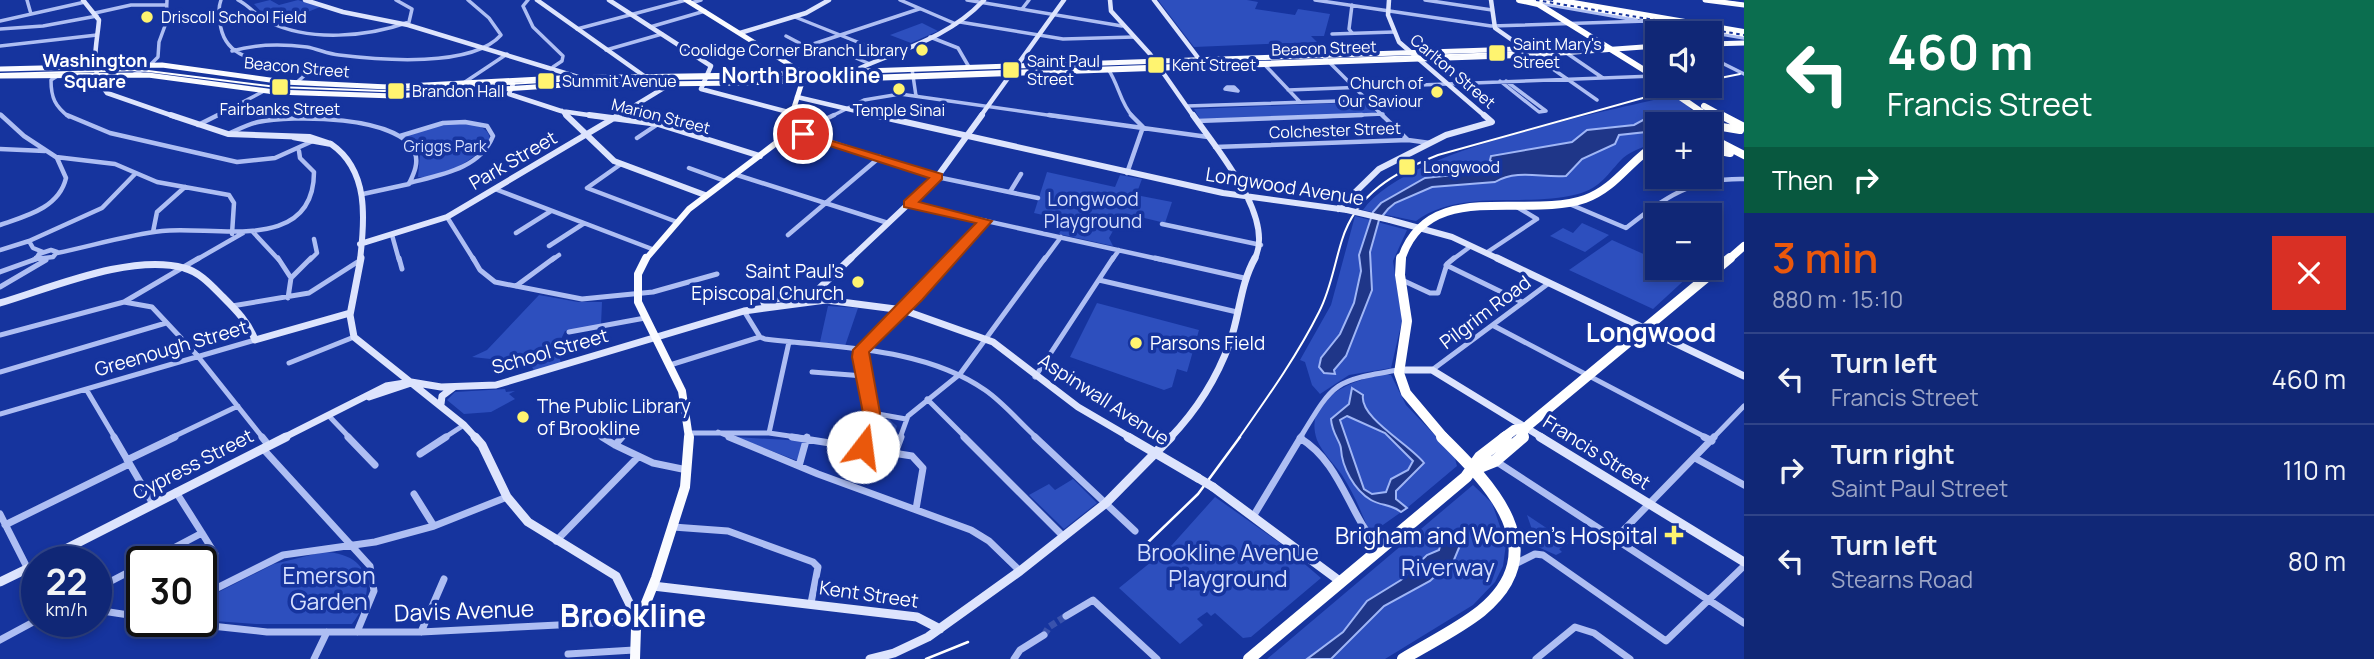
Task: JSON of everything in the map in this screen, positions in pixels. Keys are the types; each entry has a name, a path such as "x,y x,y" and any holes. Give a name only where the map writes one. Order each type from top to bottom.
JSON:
{"highway":[{"path":"1519,0 1536,3 1645,72"},
{"path":"1556,0 1744,30"},
{"path":"1574,0 1744,30"},
{"path":"1685,98 1704,112"},
{"path":"1688,98 1744,129"},
{"path":"1722,121 1727,119"},
{"path":"1722,127 1744,129"},
{"path":"1722,145 1744,156"},
{"path":"1722,151 1744,156"},
{"path":"1403,659 1484,609 1501,590 1513,566 1514,541 1508,521 1475,469 1412,403 1398,370 1397,357 1407,320 1402,256 1422,228 1449,210 1564,202 1604,191 1636,158 1645,154"},
{"path":"1249,659 1475,469 1480,457 1514,429 1525,428 1744,246"},
{"path":"1475,469 1486,468 1524,436 1525,428"}],"main road":[{"path":"305,0 488,48 553,67 565,74"},
{"path":"537,0 654,83"},
{"path":"609,0 712,66 701,89 792,113"},
{"path":"740,33 794,17 829,0"},
{"path":"807,299 937,177 1064,0"},
{"path":"1110,0 1110,9 1122,26 1160,67 1250,197 1261,245"},
{"path":"1154,0 1199,59"},
{"name":"Carlton Street","path":"1389,0 1388,11 1399,43 1492,121 1449,134 1433,144"},
{"path":"1492,0 1494,27 1525,49"},
{"path":"1705,0 1744,4"},
{"path":"1732,0 1744,4"},
{"path":"84,1 96,14 96,75 101,88 113,97 228,134 317,138 345,153 356,168 363,194 359,261 350,313 350,326 355,337 464,425 490,456 507,496 528,522 556,541 603,565 616,576 638,621"},
{"path":"634,654 638,621 673,527 687,470 689,433 685,401 670,365 645,318 637,295 639,270 652,249 705,195 760,156 787,132 800,75 791,64 688,1"},
{"path":"865,78 859,71 958,23 984,1"},
{"path":"1722,44 1744,43"},
{"path":"1585,47 1594,49 1592,51"},
{"name":"Beacon Street","path":"1,71 58,75 148,75 264,91 375,96 704,83 883,70 1645,47"},
{"name":"Beacon Street","path":"1,71 165,65 296,83 374,87 462,84 565,74 578,77 800,75 865,78 1533,55 1607,48"},
{"path":"870,64 883,70"},
{"path":"148,75 146,72 165,65"},
{"path":"511,89 514,80"},
{"name":"Park Street","path":"360,244 447,217 672,83"},
{"name":"Marion Street","path":"511,89 508,93 561,111 658,124 760,156"},
{"name":"Longwood Avenue","path":"797,97 1127,173 1250,197 1347,210 1422,228 1471,246 1744,376"},
{"path":"561,111 608,157 705,195"},
{"path":"293,137 331,144"},
{"path":"1338,209 1377,170 1433,144"},
{"name":"Kent Street","path":"653,586 917,617 940,629 1020,571 1105,503 1155,454 1200,404 1230,341 1244,278 1259,255 1261,245"},
{"path":"0,303 135,267 164,265 186,268 232,306 250,328 255,340"},
{"path":"793,294 824,284"},
{"name":"Aspinwall Avenue","path":"655,337 793,294 807,299"},
{"name":"Aspinwall Avenue","path":"744,311 807,299 826,300 903,310 986,338 999,345 1035,377 1101,422 1213,487 1254,515 1341,582"},
{"name":"Greenough Street","path":"255,340 350,313"},
{"name":"School Street","path":"411,382 454,387 510,382 655,337"},
{"path":"376,390 390,379 393,368"},
{"name":"Pilgrim Road","path":"1398,370 1432,370"},
{"name":"Francis Street","path":"1432,370 1744,564"},
{"name":"Cypress Street","path":"71,546 376,390 411,382"},
{"name":"Cypress Street","path":"362,398 411,382"},
{"path":"441,404 442,396 454,387"},
{"name":"Cypress Street","path":"0,582 21,572"},
{"path":"870,659 894,653 940,629"}],"street":[{"path":"27,0 31,14"},
{"path":"221,0 218,6 219,33 232,51 300,69 304,76 296,83"},
{"path":"238,0 255,8 265,21 291,29 362,33 404,25 411,21 412,9 396,0"},
{"path":"232,51 248,47 308,47 339,55 398,58 454,55 488,48 501,37 499,31 468,0"},
{"path":"528,0 523,6 528,21 563,56 562,61 553,67"},
{"path":"578,29 701,0"},
{"path":"900,0 958,23 1063,39 1134,37"},
{"path":"967,0 1122,26"},
{"path":"1022,9 1029,0"},
{"path":"1315,0 1494,27 1645,22"},
{"path":"1425,0 1492,10"},
{"path":"0,22 84,1"},
{"path":"120,1 124,6"},
{"path":"0,29 46,26 124,6 166,3 166,23 156,43 158,57 151,65 131,74"},
{"path":"1536,3 1645,21"},
{"path":"1352,5 1349,29 1352,33"},
{"path":"777,55 919,9"},
{"path":"650,27 706,11"},
{"path":"794,17 890,55"},
{"path":"1332,34 1394,32"},
{"path":"606,50 662,34"},
{"path":"1722,34 1744,38"},
{"path":"0,46 97,35"},
{"path":"786,36 805,46"},
{"path":"930,37 958,48 970,67"},
{"path":"1565,52 1603,78"},
{"path":"462,84 508,54"},
{"path":"1322,55 1408,140"},
{"path":"1533,55 1597,100"},
{"path":"856,58 870,64"},
{"path":"1722,63 1744,74"},
{"path":"1264,64 1300,102"},
{"path":"912,69 916,96"},
{"path":"1108,69 1119,85 1124,107 1143,128"},
{"path":"58,75 52,79 49,90 57,107 66,115 103,131 228,161 260,161 299,151 314,140"},
{"path":"1288,90 1645,78"},
{"path":"1500,81 1539,112 1547,112 1506,81"},
{"path":"197,125 264,91"},
{"path":"1235,92 1243,104"},
{"path":"799,132 873,97 916,96 986,108 1208,137"},
{"path":"1187,106 1369,100"},
{"path":"0,114 57,158 112,164 135,174 186,187 223,192 232,198 235,226 232,234"},
{"path":"1197,121 1383,114"},
{"path":"228,134 256,122 271,120 353,123 387,129 400,136 415,152 416,167 409,184"},
{"path":"363,194 409,184 449,171 480,156 491,147 493,136 487,127 464,121 438,123 400,136"},
{"path":"637,138 658,124"},
{"path":"1127,173 1143,128"},
{"path":"787,132 799,132 937,177 1038,198"},
{"name":"Colchester Street","path":"1215,147 1408,140 1433,144"},
{"path":"0,149 45,151"},
{"path":"0,287 57,253 153,232 184,230 232,234 253,232 286,221 309,203 314,188 314,172 300,158 299,151"},
{"path":"788,235 880,157"},
{"path":"0,225 32,212 60,194 66,178 57,158"},
{"path":"621,164 587,188 677,222"},
{"path":"689,168 725,181"},
{"path":"0,250 29,241 102,208 118,195 135,174"},
{"path":"734,174 888,223"},
{"path":"1010,192 1021,174"},
{"path":"1564,202 1626,228 1686,184 1744,179"},
{"path":"153,232 154,216 186,187"},
{"path":"495,189 652,249"},
{"path":"909,204 1244,278"},
{"path":"1486,253 1537,219 1515,206"},
{"path":"516,233 551,211"},
{"path":"447,217 486,277 516,286 582,299 637,295 717,274"},
{"path":"862,350 986,221"},
{"path":"549,246 583,224"},
{"path":"1162,224 1261,245"},
{"path":"253,232 272,249 292,278"},
{"path":"0,335 124,302 243,233"},
{"path":"392,235 402,269"},
{"path":"895,453 906,419 960,374 1061,237"},
{"path":"288,298 292,278 316,256 314,239"},
{"path":"29,241 33,247 43,252"},
{"path":"1402,280 1436,293 1444,279 1446,265 1471,246"},
{"path":"0,272 36,259 43,252 54,250 57,253"},
{"path":"1035,377 1119,250"},
{"path":"516,286 559,255"},
{"path":"36,259 46,260"},
{"path":"232,306 288,298 319,289 359,261"},
{"path":"1446,265 1524,303"},
{"path":"1099,280 1237,312"},
{"name":"Pilgrim Road","path":"1432,370 1549,283"},
{"path":"124,302 152,307 196,354 266,442 265,451 370,566 376,581 357,632"},
{"path":"744,311 760,337"},
{"path":"569,332 645,318"},
{"path":"0,372 166,323"},
{"path":"1494,326 1712,441"},
{"path":"289,363 355,337"},
{"path":"670,365 760,337 914,359 960,374 986,391 1135,531"},
{"name":"Greenough Street","path":"0,414 196,354 255,340"},
{"path":"769,433 789,342"},
{"path":"862,350 864,376 872,413 863,447"},
{"path":"1254,515 1323,396 1335,386 1363,374 1398,370"},
{"path":"812,372 864,376"},
{"path":"86,389 153,504"},
{"path":"927,399 1064,537"},
{"path":"5,524 238,406"},
{"path":"1615,539 1744,406"},
{"path":"872,413 906,419"},
{"path":"328,415 375,465"},
{"path":"420,454 464,425"},
{"path":"718,432 980,535 1020,571"},
{"path":"689,433 769,433 915,458 923,468 916,509"},
{"path":"799,466 807,438"},
{"path":"1300,438 1313,444 1324,455 1345,488 1367,537 1380,549"},
{"path":"614,446 638,457 687,470"},
{"path":"556,541 638,457"},
{"path":"1695,458 1744,485"},
{"path":"1494,461 1744,623"},
{"path":"176,492 210,546"},
{"path":"414,494 434,526"},
{"path":"217,588 288,554 354,546 434,526 507,496"},
{"path":"0,514 21,558"},
{"path":"673,527 728,531 802,558 818,567 811,603"},
{"path":"177,546 202,533"},
{"path":"1513,566 1538,554 1666,640 1744,564"},
{"path":"421,632 444,579"},
{"path":"1066,616 1093,600 1157,659"},
{"name":"Davis Avenue","path":"217,628 421,632 638,621"},
{"path":"1536,659 1575,627 1594,633 1630,659"},
{"path":"0,640 21,629"},
{"path":"314,659 327,632"},
{"path":"1014,659 1020,650 1044,635"},
{"path":"568,654 634,654"}],"green space":[{"path":"270,0 279,5 298,0 320,7 278,24 268,19 254,4"},
{"path":"1158,0 1247,0 1258,2 1255,9 1295,15 1298,9 1330,14 1324,36 1311,36 1317,42 1194,47"},
{"path":"922,23 938,31 911,43 890,35"},
{"path":"1662,98 1675,98 1686,103 1693,112 1645,112 1645,146 1623,158 1598,184 1578,194 1558,198 1494,200 1453,205 1416,221 1363,210 1385,188 1419,169 1460,152 1552,124"},
{"path":"1366,102 1377,113 1200,119 1194,109"},
{"name":"Griggs Park","path":"458,123 484,129 490,143 466,162 447,172 418,177 420,155 407,136 429,126"},
{"name":"Longwood Playground","path":"1047,172 1115,187 1120,175 1142,179 1136,195 1172,202 1165,223 1128,214 1119,220 1109,238 1113,246 1059,234 1066,220 1034,213"},
{"path":"1355,216 1407,230 1393,261 1402,321 1391,368 1349,375 1320,394 1312,385 1305,362 1300,360 1331,305"},
{"path":"1582,223 1609,235 1585,252 1550,236 1563,228 1573,233"},
{"path":"1612,240 1645,255 1645,280 1684,280 1653,309 1569,270"},
{"path":"539,295 578,302 602,302 601,325 565,331 556,344 561,363 534,371 527,356 500,360 472,357 487,350"},
{"name":"Parsons Field","path":"1097,303 1199,330 1187,372 1177,369 1172,387 1164,390 1070,357"},
{"path":"828,306 858,308 845,346 820,342"},
{"name":"Riverway","path":"1385,374 1391,375 1406,405 1454,455 1457,466 1407,508 1370,534 1346,482 1319,444 1314,425 1317,413 1334,393 1346,386"},
{"path":"505,389 506,392 515,391 509,394 515,399 491,412 464,414 447,400 455,392"},
{"path":"889,419 897,426 891,448 870,444 879,422"},
{"path":"735,437 805,441 798,461"},
{"path":"1073,479 1097,503 1064,529 1029,495 1049,484 1055,490"},
{"name":"Riverway","path":"1473,485 1492,503 1506,544 1503,566 1495,582 1473,605 1385,659 1267,659"},
{"name":"Brookline Avenue Playground","path":"1215,497 1280,543 1321,578 1251,637 1243,638 1215,613 1211,616 1207,612 1197,619 1203,625 1180,644 1119,588 1172,545"},
{"path":"1527,515 1569,543 1559,549 1562,552 1556,555 1538,547"},
{"name":"Emerson Garden","path":"323,552 351,559 360,566 367,587 365,599 352,624 217,621 217,593 274,564"}],"shaded area":[{"path":"1645,119 1645,132 1619,135 1615,144 1582,159 1566,176 1521,175 1495,182 1432,187 1395,203 1379,220 1370,252 1372,290 1346,356 1334,370 1335,374 1324,373 1319,367 1321,358 1340,334 1354,303 1361,271 1359,255 1373,212 1381,203 1425,178 1453,175 1456,171 1488,174 1500,168 1490,160 1491,156 1572,142 1587,130 1634,125"},
{"path":"1352,388 1363,395 1364,404 1377,422 1424,463 1396,491 1396,499 1407,508 1401,512 1365,496 1346,470 1331,419 1349,404","holes":["1347,416 1385,433 1413,461 1408,470 1391,479 1386,492 1372,494 1364,489 1340,420"]},
{"path":"1438,528 1457,537 1461,543 1451,567 1445,567 1430,581 1384,606 1331,659 1307,659 1343,632 1367,601 1401,580 1427,555 1439,550 1441,543 1432,534"}],"tunnel":[{"path":"1044,635 1049,627 1066,616"}],"tram line":[{"path":"1714,0 1744,4"},
{"path":"0,74 140,70 277,87 384,91 577,80 840,77 1587,50"},
{"path":"1722,78 1740,74"},
{"path":"1239,438 1281,376 1319,312 1327,295 1348,224 1367,197 1392,177 1438,155 1645,97"},
{"path":"1142,548 1198,494 1240,437"},
{"path":"926,659 968,642"}],"railway":[{"path":"1536,0 1744,35"}],"place":[{"name":"Driscoll School Field","path":"147,17"},
{"name":"Coolidge Corner Branch Library","path":"922,50"},
{"name":"Saint Mary's Street","path":"1497,53"},
{"name":"Kent Street","path":"1156,65"},
{"name":"Saint Paul Street","path":"1011,70"},
{"name":"Summit Avenue","path":"546,81"},
{"name":"Fairbanks Street","path":"280,87"},
{"name":"Temple Sinai","path":"899,89"},
{"name":"Brandon Hall","path":"396,91"},
{"name":"Church of Our Saviour","path":"1437,92"},
{"name":"Longwood","path":"1407,167"},
{"name":"Saint Paul's Episcopal Church","path":"858,282"},
{"name":"Parsons Field","path":"1136,343"},
{"name":"The Public Library of Brookline","path":"523,417"},
{"name":"Brigham and Women's Hospital","path":"1674,535"}],"district":[{"name":"Washington Square","path":"95,70"},
{"name":"North Brookline","path":"801,75"},
{"name":"Longwood","path":"1651,332"},
{"name":"Brookline","path":"633,615"}],"route":[{"path":"803,134 888,159 937,177 909,204 986,221 917,297 862,350 860,357 872,413 863,447"}]}
